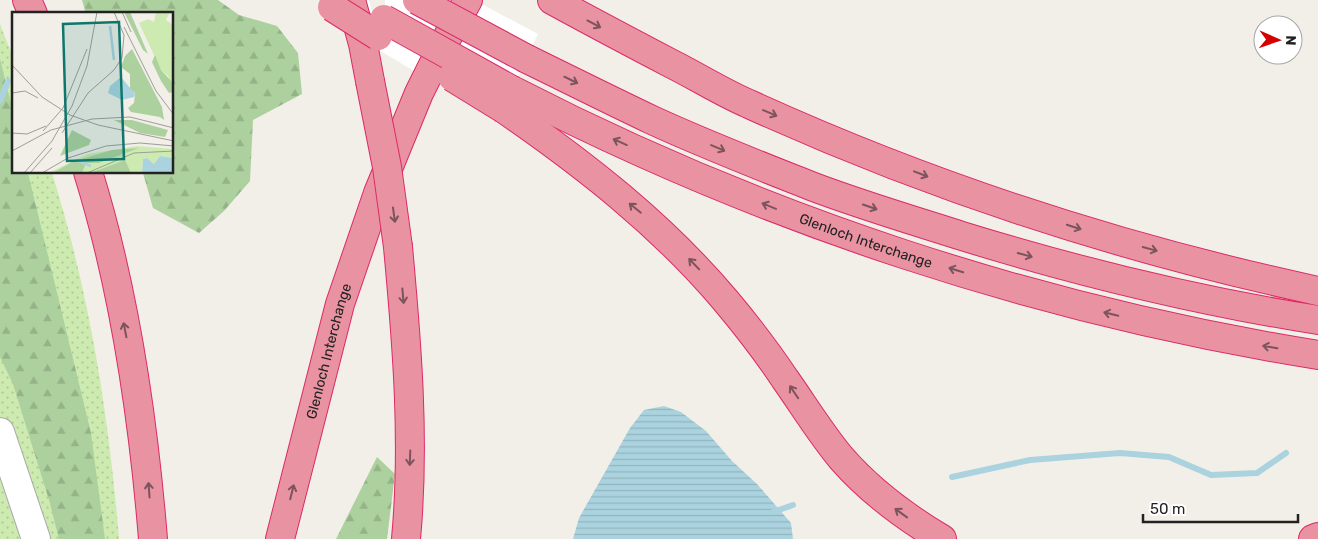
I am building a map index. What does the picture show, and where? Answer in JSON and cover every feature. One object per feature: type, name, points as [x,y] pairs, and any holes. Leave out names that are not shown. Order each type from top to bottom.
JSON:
[{"type":"highway","points":[[27,0],[32,12]]},
{"type":"highway","points":[[417,0],[527,59],[654,120],[811,186],[907,219],[1011,251],[1107,277],[1187,296],[1318,320]]},
{"type":"highway","points":[[340,304],[351,248],[368,186],[400,101],[451,0]]},
{"type":"highway","name":"Glenloch Interchange","points":[[280,539],[340,304],[378,194],[418,94],[442,45],[468,0]]},
{"type":"highway","points":[[552,0],[748,104],[908,170],[1012,208],[1103,236],[1199,263],[1318,291]]},
{"type":"highway","name":"Glenloch Interchange","points":[[360,14],[363,44],[387,167],[398,247],[406,334],[410,430],[406,539]]},
{"type":"highway","name":"Glenloch Interchange","points":[[360,14],[508,99],[563,116],[723,188],[830,230],[1002,285],[1113,314],[1214,337],[1318,355]]},
{"type":"highway","points":[[508,99],[569,155],[658,228],[701,272],[743,320],[842,459],[878,495],[913,521],[942,539]]},
{"type":"highway","points":[[89,174],[116,281],[134,374],[147,469],[153,539]]},
{"type":"highway","points":[[1313,539],[1318,537]]},
{"type":"street","points":[[0,432],[36,539]]},
{"type":"green space","points":[[82,0],[218,0],[239,15],[277,26],[298,53],[302,94],[253,120],[250,181],[224,211],[199,233],[153,208],[143,174],[174,174],[174,12],[85,12]]},
{"type":"green space","points":[[0,24],[12,55],[12,174],[52,174],[77,263],[96,354],[110,446],[119,539],[0,539]]},
{"type":"green space","points":[[0,59],[12,107],[12,174],[28,174],[91,433],[105,539],[59,539],[49,500],[13,384],[0,357]]},
{"type":"green space","points":[[377,457],[395,474],[387,539],[336,539]]},
{"type":"water","points":[[664,406],[681,412],[706,431],[791,523],[793,539],[573,539],[579,518],[630,428],[644,410]]},
{"type":"pier","points":[[330,0],[369,0],[382,50],[385,0],[474,0],[538,34],[498,121],[337,25]]},
{"type":"waterway","points":[[0,101],[8,81]]},
{"type":"waterway","points":[[952,477],[1030,460],[1120,453],[1169,457],[1211,475],[1257,473],[1286,453]]},
{"type":"waterway","points":[[773,512],[793,505]]}]
